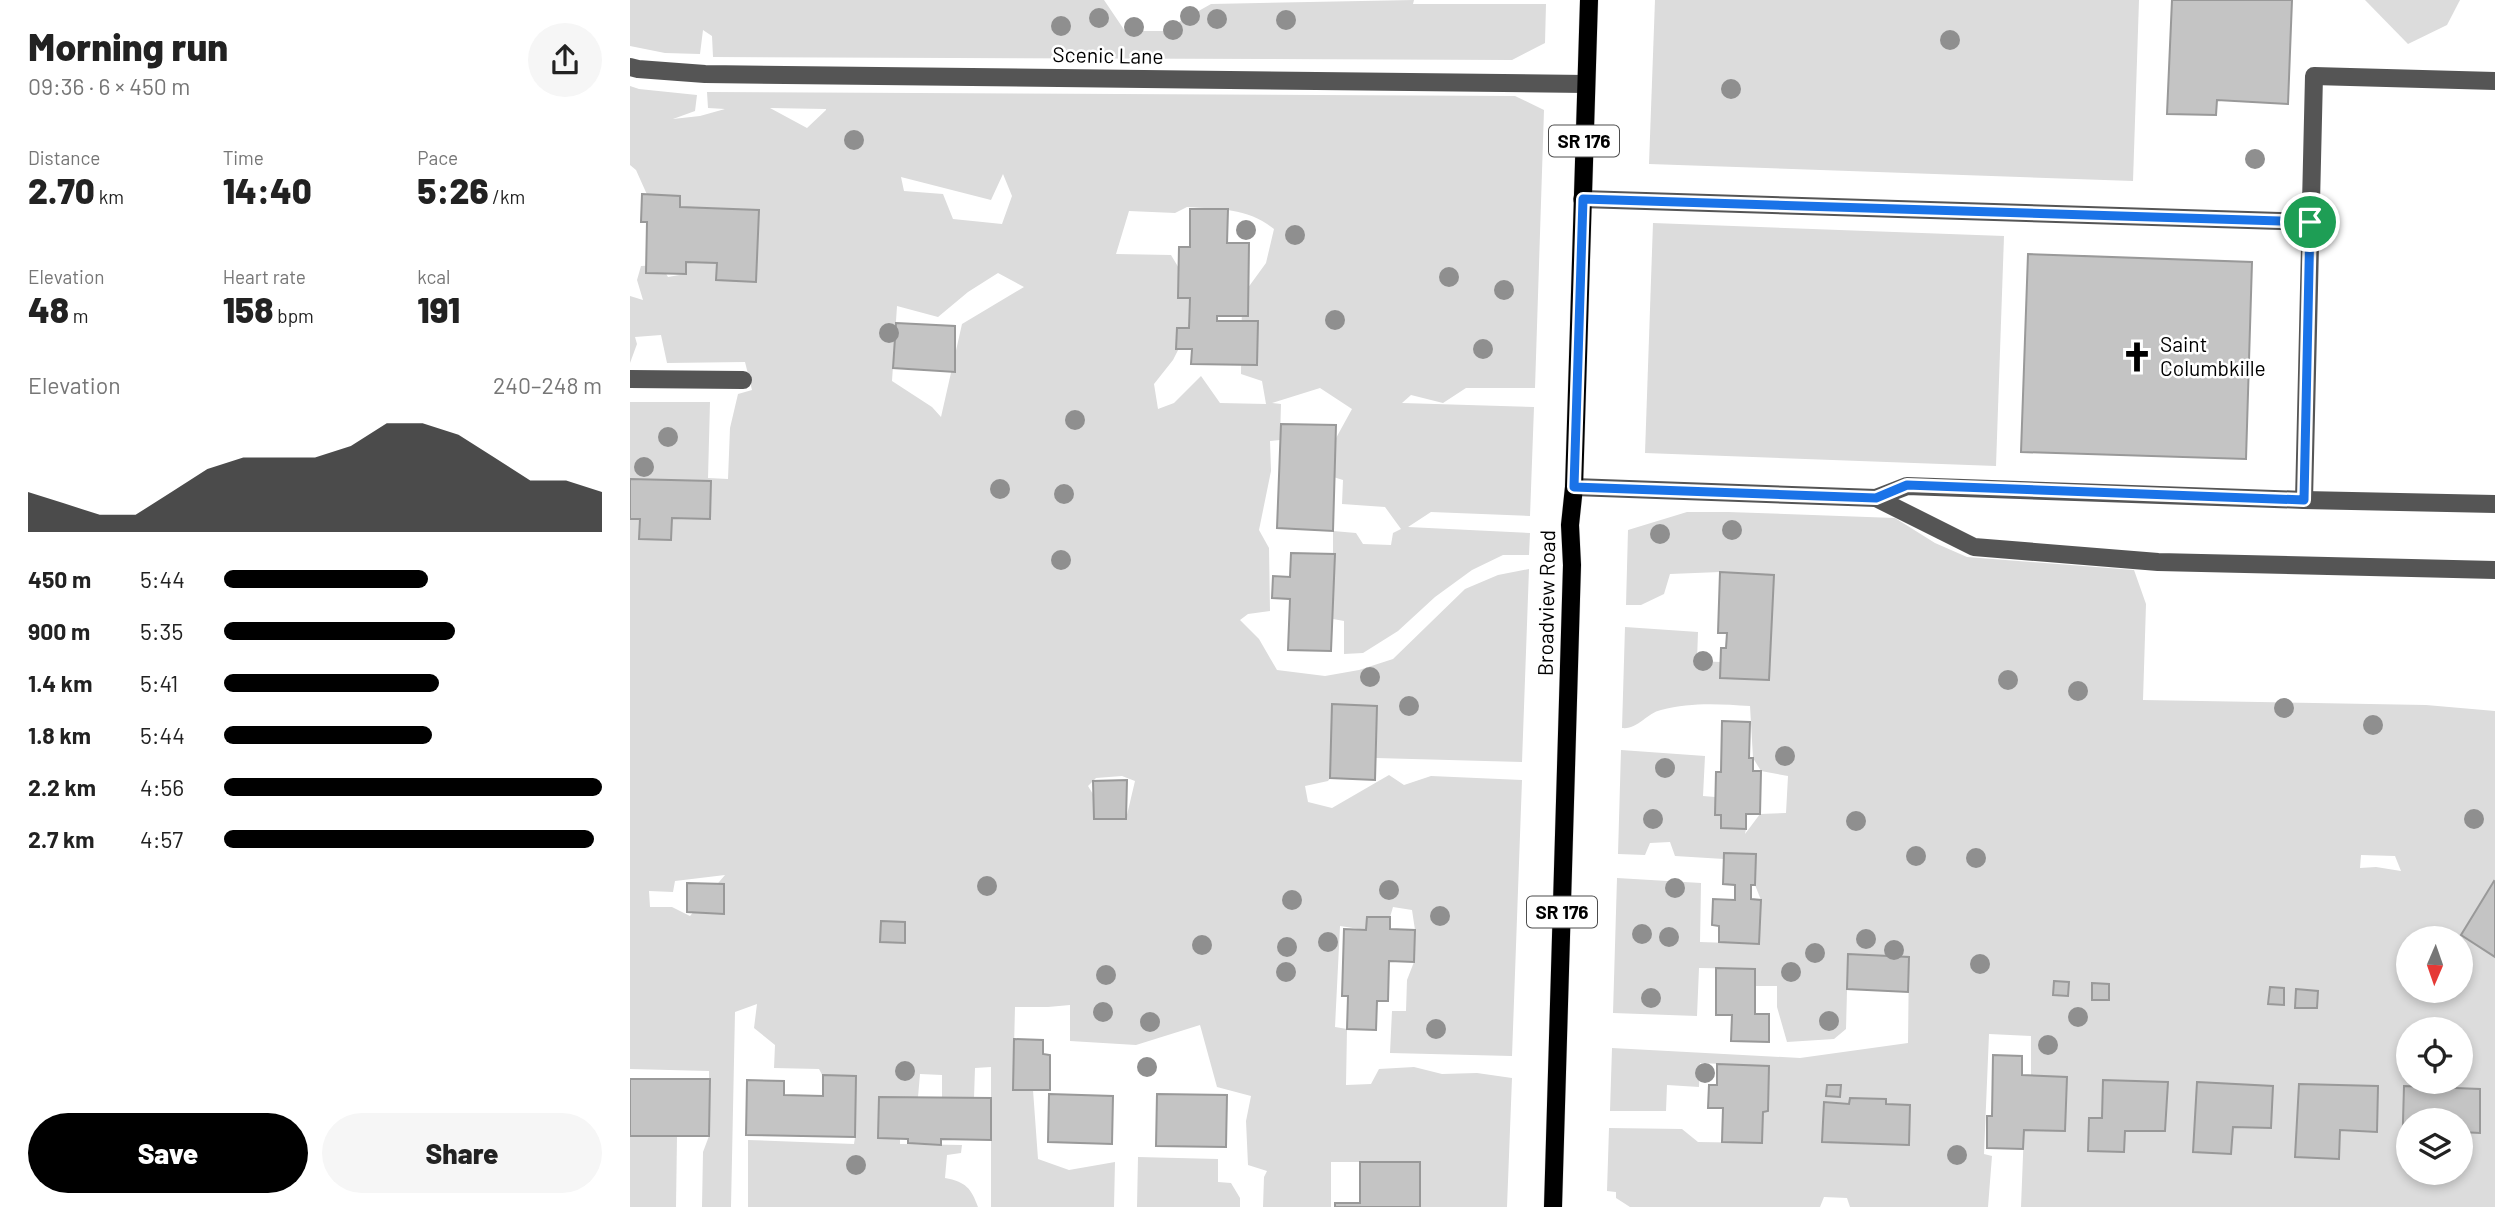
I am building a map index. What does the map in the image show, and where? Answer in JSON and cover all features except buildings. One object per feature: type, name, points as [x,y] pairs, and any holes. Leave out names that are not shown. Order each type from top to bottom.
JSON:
[{"type":"main road","name":"Broadview Road","points":[[1553,1207],[1572,565],[1570,525],[1574,487],[1589,0]]},
{"type":"street","name":"Scenic Lane","points":[[630,66],[638,69],[705,74],[1586,84]]},
{"type":"street","points":[[2304,500],[2314,75],[2495,81]]},
{"type":"street","points":[[1583,199],[2310,222]]},
{"type":"street","points":[[630,379],[743,380]]},
{"type":"street","points":[[1876,498],[1907,485],[2304,500],[2495,504]]},
{"type":"street","points":[[1574,487],[1876,498],[1974,547],[2158,562],[2495,570]]},
{"type":"shaded area","points":[[630,0],[1104,0],[1125,31],[1163,31],[1211,4],[1414,0],[1413,4],[1546,4],[1545,43],[1512,60],[713,57],[712,36],[703,30],[700,54],[665,53],[630,46]]},
{"type":"shaded area","points":[[1655,0],[2139,0],[2133,181],[1649,164]]},
{"type":"shaded area","points":[[2365,0],[2460,0],[2447,25],[2408,44]]},
{"type":"shaded area","points":[[630,86],[697,95],[695,111],[673,119],[700,116],[725,109],[708,108],[707,92],[1515,96],[1544,110],[1535,388],[1466,388],[1443,403],[1411,395],[1402,403],[1534,407],[1530,516],[1431,512],[1408,527],[1530,533],[1529,555],[1503,555],[1472,570],[1435,597],[1398,631],[1363,653],[1344,654],[1344,621],[1333,619],[1333,531],[1356,533],[1363,544],[1391,545],[1393,533],[1401,529],[1385,507],[1342,504],[1343,480],[1330,476],[1330,449],[1352,409],[1320,388],[1272,403],[1281,404],[1280,440],[1270,441],[1271,471],[1259,530],[1269,548],[1270,611],[1248,614],[1240,620],[1259,639],[1277,670],[1325,676],[1359,670],[1393,659],[1465,589],[1498,575],[1529,569],[1522,762],[1376,758],[1377,707],[1341,704],[1346,758],[1328,781],[1305,786],[1308,802],[1332,808],[1389,775],[1404,785],[1431,776],[1522,780],[1512,1056],[1390,1053],[1392,1011],[1406,1011],[1407,980],[1414,962],[1415,930],[1412,910],[1393,907],[1390,917],[1367,917],[1366,930],[1340,926],[1335,1027],[1347,1029],[1346,1085],[1371,1084],[1379,1069],[1414,1067],[1442,1074],[1477,1073],[1512,1078],[1507,1207],[1420,1207],[1420,1162],[1331,1162],[1331,1207],[1263,1207],[1264,1177],[1267,1171],[1248,1165],[1246,1121],[1251,1096],[1217,1087],[1200,1025],[1136,1045],[1070,1041],[1070,1005],[1015,1007],[1013,1089],[1033,1090],[1038,1159],[1069,1170],[1115,1162],[1114,1207],[991,1207],[991,1067],[975,1068],[974,1098],[942,1097],[942,1075],[920,1074],[918,1097],[879,1097],[879,1138],[900,1139],[900,1144],[962,1145],[961,1153],[947,1155],[945,1178],[967,1187],[978,1207],[748,1207],[748,1140],[854,1144],[855,1137],[819,1069],[774,1068],[775,1045],[754,1028],[757,1004],[735,1012],[731,1207],[702,1207],[703,1152],[709,1136],[709,1071],[630,1069],[630,402],[710,402],[708,478],[728,479],[730,428],[738,394],[752,390],[745,362],[667,363],[661,335],[635,337],[637,344],[630,363],[630,296],[643,300],[637,280],[641,266],[661,265],[668,277],[685,274],[686,262],[717,263],[716,280],[756,281],[692,214],[649,199],[636,170],[630,165]],"holes":[[[770,108],[826,109],[807,128]],[[1003,174],[1012,196],[1002,224],[953,219],[943,194],[904,191],[901,177],[991,200]],[[1187,207],[1222,209],[1244,213],[1274,229],[1266,263],[1242,296],[1241,374],[1262,381],[1266,404],[1220,403],[1201,376],[1174,403],[1158,409],[1154,384],[1173,360],[1201,305],[1171,255],[1116,254],[1129,211],[1175,213]],[[998,273],[1024,287],[962,324],[941,417],[932,407],[892,381],[897,306],[938,317],[968,292]],[[1122,776],[1135,781],[1126,819],[1109,820],[1088,786],[1096,778]],[[725,875],[690,916],[672,907],[650,907],[649,891],[673,892],[675,881]]]},
{"type":"shaded area","points":[[1653,223],[2004,236],[1996,466],[1645,453]]},
{"type":"shaded area","points":[[1687,512],[1895,518],[1935,543],[1967,557],[2134,570],[2146,604],[2143,700],[2426,705],[2495,711],[2495,1207],[2021,1207],[2024,1130],[2065,1131],[2067,1077],[2031,1075],[2031,1036],[1989,1034],[1984,1154],[1992,1156],[1988,1207],[1850,1207],[1847,1198],[1824,1197],[1820,1207],[1630,1207],[1616,1198],[1616,1192],[1607,1191],[1609,1128],[1682,1129],[1698,1142],[1762,1143],[1763,1112],[1768,1111],[1769,1066],[1700,1063],[1699,1087],[1667,1085],[1666,1111],[1610,1111],[1612,1048],[1800,1058],[1908,1043],[1909,957],[1848,954],[1846,1029],[1834,1039],[1787,1042],[1777,1007],[1777,986],[1755,986],[1755,969],[1699,968],[1697,1016],[1613,1013],[1617,878],[1701,883],[1700,942],[1759,944],[1761,900],[1755,885],[1756,855],[1724,859],[1675,856],[1670,842],[1650,843],[1645,855],[1618,854],[1621,750],[1705,756],[1703,796],[1715,797],[1715,814],[1746,829],[1745,834],[1760,814],[1786,813],[1788,776],[1761,771],[1753,758],[1750,706],[1706,704],[1672,707],[1622,728],[1625,627],[1698,632],[1697,661],[1721,662],[1720,678],[1760,679],[1758,647],[1771,635],[1773,575],[1720,572],[1670,574],[1664,594],[1641,605],[1626,605],[1628,530]],"holes":[[[2361,855],[2395,856],[2401,871],[2376,867],[2360,868]]]},
{"type":"shaded area","points":[[630,1136],[677,1136],[676,1207],[630,1207]]},
{"type":"shaded area","points":[[1138,1157],[1218,1159],[1218,1182],[1231,1183],[1240,1198],[1240,1207],[1137,1207]]},
{"type":"place","name":"Saint Columbkille","points":[[2137,357]]},
{"type":"route","points":[[1583,199],[2310,222],[2304,500],[1907,485],[1876,498],[1574,487],[1583,199]]}]
